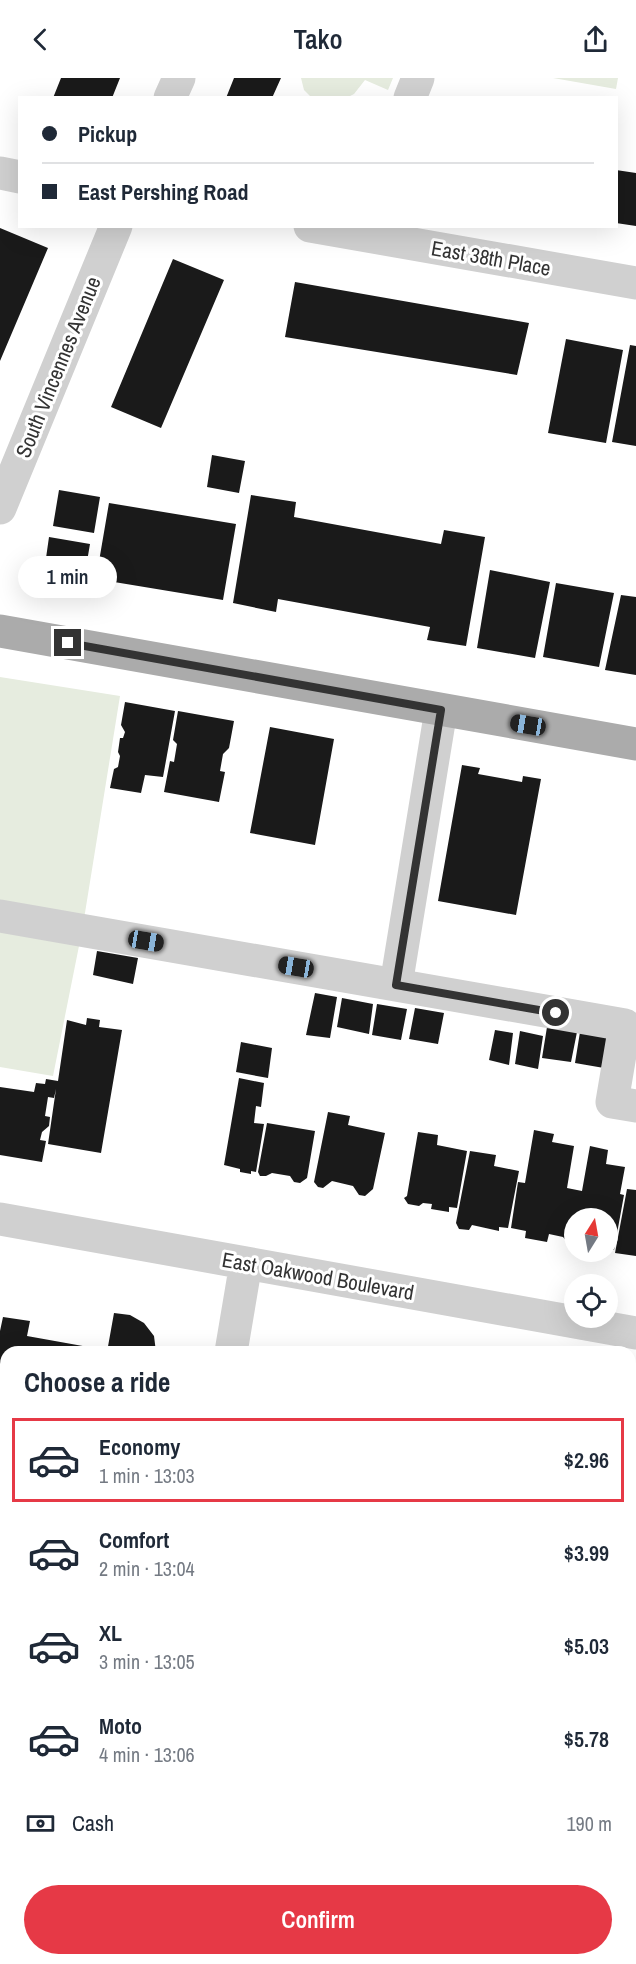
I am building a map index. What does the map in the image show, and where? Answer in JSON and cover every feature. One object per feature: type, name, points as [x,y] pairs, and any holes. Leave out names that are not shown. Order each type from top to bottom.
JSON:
[{"type":"main road","points":[[0,631],[636,744]]},
{"type":"street","points":[[172,96],[179,78]]},
{"type":"street","points":[[411,96],[418,78]]},
{"type":"street","points":[[0,173],[18,177]]},
{"type":"street","name":"South Vincennes Avenue","points":[[0,508],[115,228]]},
{"type":"street","name":"East 38th Place","points":[[332,228],[353,230],[636,283]]},
{"type":"street","points":[[396,985],[441,710]]},
{"type":"street","points":[[0,916],[625,1025],[612,1102],[636,1106]]},
{"type":"street","name":"East Oakwood Boulevard","points":[[0,1219],[636,1333]]},
{"type":"street","points":[[232,1346],[246,1263]]},
{"type":"shaded area","points":[[301,78],[393,78],[388,90],[365,80],[350,96],[310,96],[304,90]]},
{"type":"shaded area","points":[[553,78],[618,78],[616,89]]},
{"type":"shaded area","points":[[0,677],[120,696],[84,919],[0,905]]},
{"type":"shaded area","points":[[0,927],[80,941],[53,1076],[0,1067]]},
{"type":"building","points":[[61,78],[120,78],[113,96],[54,96]]},
{"type":"building","points":[[234,78],[281,78],[273,96],[227,96]]},
{"type":"building","points":[[618,170],[636,173],[636,226],[618,223]]},
{"type":"building","points":[[0,228],[48,248],[0,361]]},
{"type":"building","points":[[173,259],[224,280],[161,428],[111,407]]},
{"type":"building","points":[[295,282],[529,323],[517,375],[285,337]]},
{"type":"building","points":[[566,339],[623,350],[606,443],[548,433]]},
{"type":"building","points":[[630,345],[636,346],[636,446],[612,442]]},
{"type":"building","points":[[212,455],[245,461],[239,493],[207,487]]},
{"type":"building","points":[[59,490],[100,497],[94,533],[53,526]]},
{"type":"building","points":[[251,495],[296,502],[294,517],[441,544],[444,530],[485,537],[466,646],[427,640],[430,627],[278,599],[276,612],[233,603]]},
{"type":"building","points":[[109,503],[236,524],[223,600],[96,579]]},
{"type":"building","points":[[49,537],[90,544],[84,579],[44,572]]},
{"type":"building","points":[[490,570],[550,582],[535,658],[477,648]]},
{"type":"building","points":[[556,583],[614,593],[599,667],[543,657]]},
{"type":"building","points":[[621,595],[636,597],[636,675],[605,670]]},
{"type":"building","points":[[125,702],[175,711],[163,777],[145,775],[141,793],[110,788],[114,769],[118,767],[120,738],[123,738],[125,732],[121,725]]},
{"type":"building","points":[[178,711],[234,721],[229,748],[223,754],[220,771],[225,772],[219,802],[164,792],[170,761],[174,762],[177,744],[173,740]]},
{"type":"building","points":[[270,727],[334,739],[315,845],[250,833]]},
{"type":"building","points":[[462,765],[480,768],[478,774],[522,782],[523,776],[541,779],[516,915],[438,901]]},
{"type":"building","points":[[97,951],[138,958],[133,984],[93,975]]},
{"type":"building","points":[[315,993],[337,997],[330,1038],[306,1035]]},
{"type":"building","points":[[342,998],[373,1004],[369,1034],[337,1027]]},
{"type":"building","points":[[377,1004],[407,1009],[401,1040],[372,1035]]},
{"type":"building","points":[[415,1008],[444,1013],[438,1044],[409,1039]]},
{"type":"building","points":[[87,1018],[100,1020],[99,1027],[122,1030],[101,1153],[48,1144],[56,1089],[54,1098],[48,1097],[45,1116],[50,1117],[49,1126],[42,1132],[40,1140],[46,1141],[42,1162],[0,1155],[0,1087],[34,1092],[36,1083],[45,1084],[46,1079],[58,1081],[67,1020],[86,1025]]},
{"type":"building","points":[[547,1027],[577,1032],[571,1062],[542,1058]]},
{"type":"building","points":[[495,1030],[513,1033],[509,1065],[489,1060]]},
{"type":"building","points":[[520,1031],[543,1036],[538,1069],[515,1064]]},
{"type":"building","points":[[580,1032],[610,1037],[604,1068],[575,1063]]},
{"type":"building","points":[[241,1042],[272,1048],[268,1078],[236,1072]]},
{"type":"building","points":[[239,1078],[264,1083],[261,1107],[256,1106],[254,1123],[264,1124],[256,1172],[251,1171],[251,1174],[224,1165]]},
{"type":"building","points":[[328,1112],[350,1116],[348,1125],[385,1133],[373,1189],[365,1196],[359,1195],[353,1186],[332,1181],[323,1188],[318,1187],[314,1182]]},
{"type":"building","points":[[267,1123],[315,1131],[307,1178],[300,1183],[294,1182],[290,1176],[272,1173],[260,1176],[258,1172]]},
{"type":"building","points":[[534,1130],[554,1134],[552,1142],[574,1146],[567,1188],[582,1191],[590,1146],[608,1150],[606,1164],[625,1167],[620,1194],[624,1195],[618,1228],[618,1208],[564,1208],[564,1238],[549,1234],[547,1242],[525,1238],[526,1231],[511,1228],[518,1182],[525,1183]]},
{"type":"building","points":[[418,1132],[438,1135],[437,1145],[467,1151],[457,1208],[449,1207],[449,1212],[431,1209],[432,1204],[423,1203],[419,1206],[408,1204],[404,1198],[407,1196]]},
{"type":"building","points":[[470,1151],[496,1155],[494,1166],[519,1171],[508,1228],[499,1227],[499,1231],[472,1225],[469,1230],[459,1229],[456,1223]]},
{"type":"building","points":[[627,1189],[636,1190],[636,1256],[618,1253],[618,1237]]},
{"type":"building","points":[[114,1313],[130,1315],[144,1323],[154,1336],[155,1346],[108,1346]]},
{"type":"building","points":[[3,1317],[30,1321],[27,1336],[83,1346],[0,1346]]},
{"type":"route","points":[[68,643],[441,710],[396,985],[556,1013]]}]
